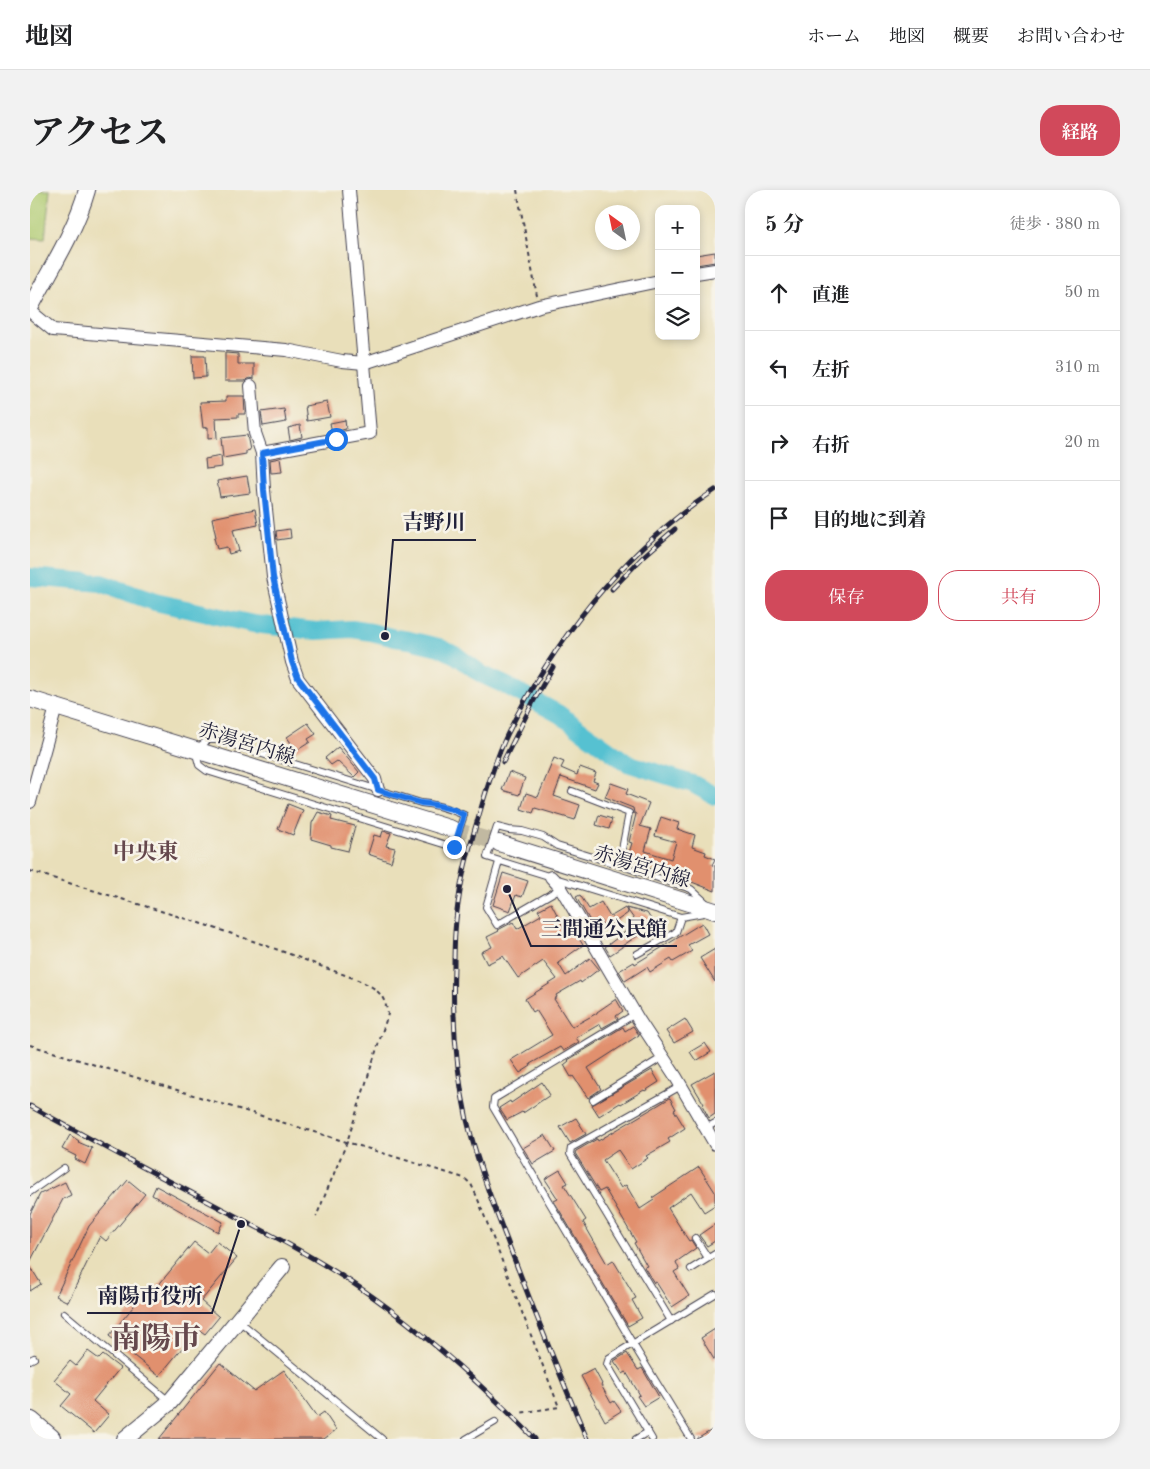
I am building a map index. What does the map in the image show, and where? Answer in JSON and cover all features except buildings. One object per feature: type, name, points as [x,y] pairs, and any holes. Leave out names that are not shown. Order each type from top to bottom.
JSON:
[{"type":"highway","points":[[30,1422],[50,1439]]},
{"type":"main road","points":[[30,310],[66,243],[87,190]]},
{"type":"main road","name":"赤湯宮内線","points":[[30,699],[452,829]]},
{"type":"main road","name":"赤湯宮内線","points":[[499,843],[715,911]]},
{"type":"main road","points":[[125,1439],[170,1402],[282,1267]]},
{"type":"street","points":[[262,453],[370,432],[349,190]]},
{"type":"street","points":[[700,272],[715,270]]},
{"type":"street","points":[[30,310],[53,330],[286,350],[342,361],[364,363],[539,306],[655,282]]},
{"type":"street","points":[[251,386],[254,433],[262,453],[273,577],[292,662],[298,678],[375,779],[378,790]]},
{"type":"street","points":[[30,802],[56,707]]},
{"type":"street","points":[[551,877],[561,888],[663,1058],[711,1126],[715,1144]]},
{"type":"lane","points":[[208,740],[217,740],[421,803],[452,809],[464,815],[454,847],[207,770],[200,766],[195,750],[208,740]]},
{"type":"lane","points":[[572,791],[629,813],[619,865]]},
{"type":"lane","points":[[497,827],[522,831],[543,837],[556,846],[691,889],[715,911],[681,917],[487,857],[497,827]]},
{"type":"lane","points":[[499,862],[486,907],[497,925],[561,888]]},
{"type":"lane","points":[[636,954],[676,932],[681,917]]},
{"type":"lane","points":[[635,1014],[494,1098],[493,1107],[691,1439]]},
{"type":"lane","points":[[593,1100],[663,1058]]},
{"type":"lane","points":[[671,1321],[570,1154],[571,1148],[681,1086]]},
{"type":"lane","points":[[30,1192],[64,1168]]},
{"type":"lane","points":[[695,1238],[708,1258]]},
{"type":"lane","points":[[692,1269],[715,1254]]},
{"type":"lane","points":[[652,1439],[607,1364],[610,1358],[715,1294]]},
{"type":"lane","points":[[64,1313],[170,1402]]},
{"type":"lane","points":[[238,1320],[382,1439]]},
{"type":"lane","points":[[466,1439],[494,1422]]},
{"type":"lane","points":[[636,1439],[648,1432]]},
{"type":"path","points":[[518,190],[539,306]]},
{"type":"path","points":[[30,871],[284,951],[360,981],[377,990],[386,1002],[388,1014],[347,1142],[316,1217]]},
{"type":"path","points":[[30,1045],[464,1178],[471,1184],[559,1407],[519,1413]]},
{"type":"green space","points":[[30,190],[50,190],[45,239],[30,238]]},
{"type":"waterway","points":[[30,577],[101,583],[155,602],[253,624],[316,631],[352,629],[439,647],[457,656],[483,675],[559,714],[627,763],[693,784],[715,796]]},
{"type":"tunnel","points":[[452,829],[499,843]]},
{"type":"railway","points":[[587,1439],[541,1328],[502,1226],[483,1174],[467,1120],[460,1082],[454,1025],[454,950],[458,906],[468,856],[495,764],[507,735],[536,682],[557,649],[593,601],[620,570],[665,527],[715,490]]},
{"type":"railway","points":[[612,589],[645,555],[675,529]]},
{"type":"railway","points":[[503,762],[553,667]]},
{"type":"railway","points":[[30,1106],[283,1242],[351,1282],[395,1313],[437,1347],[497,1401],[535,1439]]},
{"type":"place","name":"吉野川","points":[[385,636]]},
{"type":"place","name":"三間通公民館","points":[[507,889]]},
{"type":"place","name":"南陽市役所","points":[[241,1224]]},
{"type":"district","name":"中央東","points":[[146,851]]},
{"type":"district","name":"南陽市","points":[[156,1338]]},
{"type":"route","points":[[336,439],[262,453],[273,577],[292,662],[298,678],[375,779],[378,790],[421,803],[452,809],[464,815],[454,847]]}]
